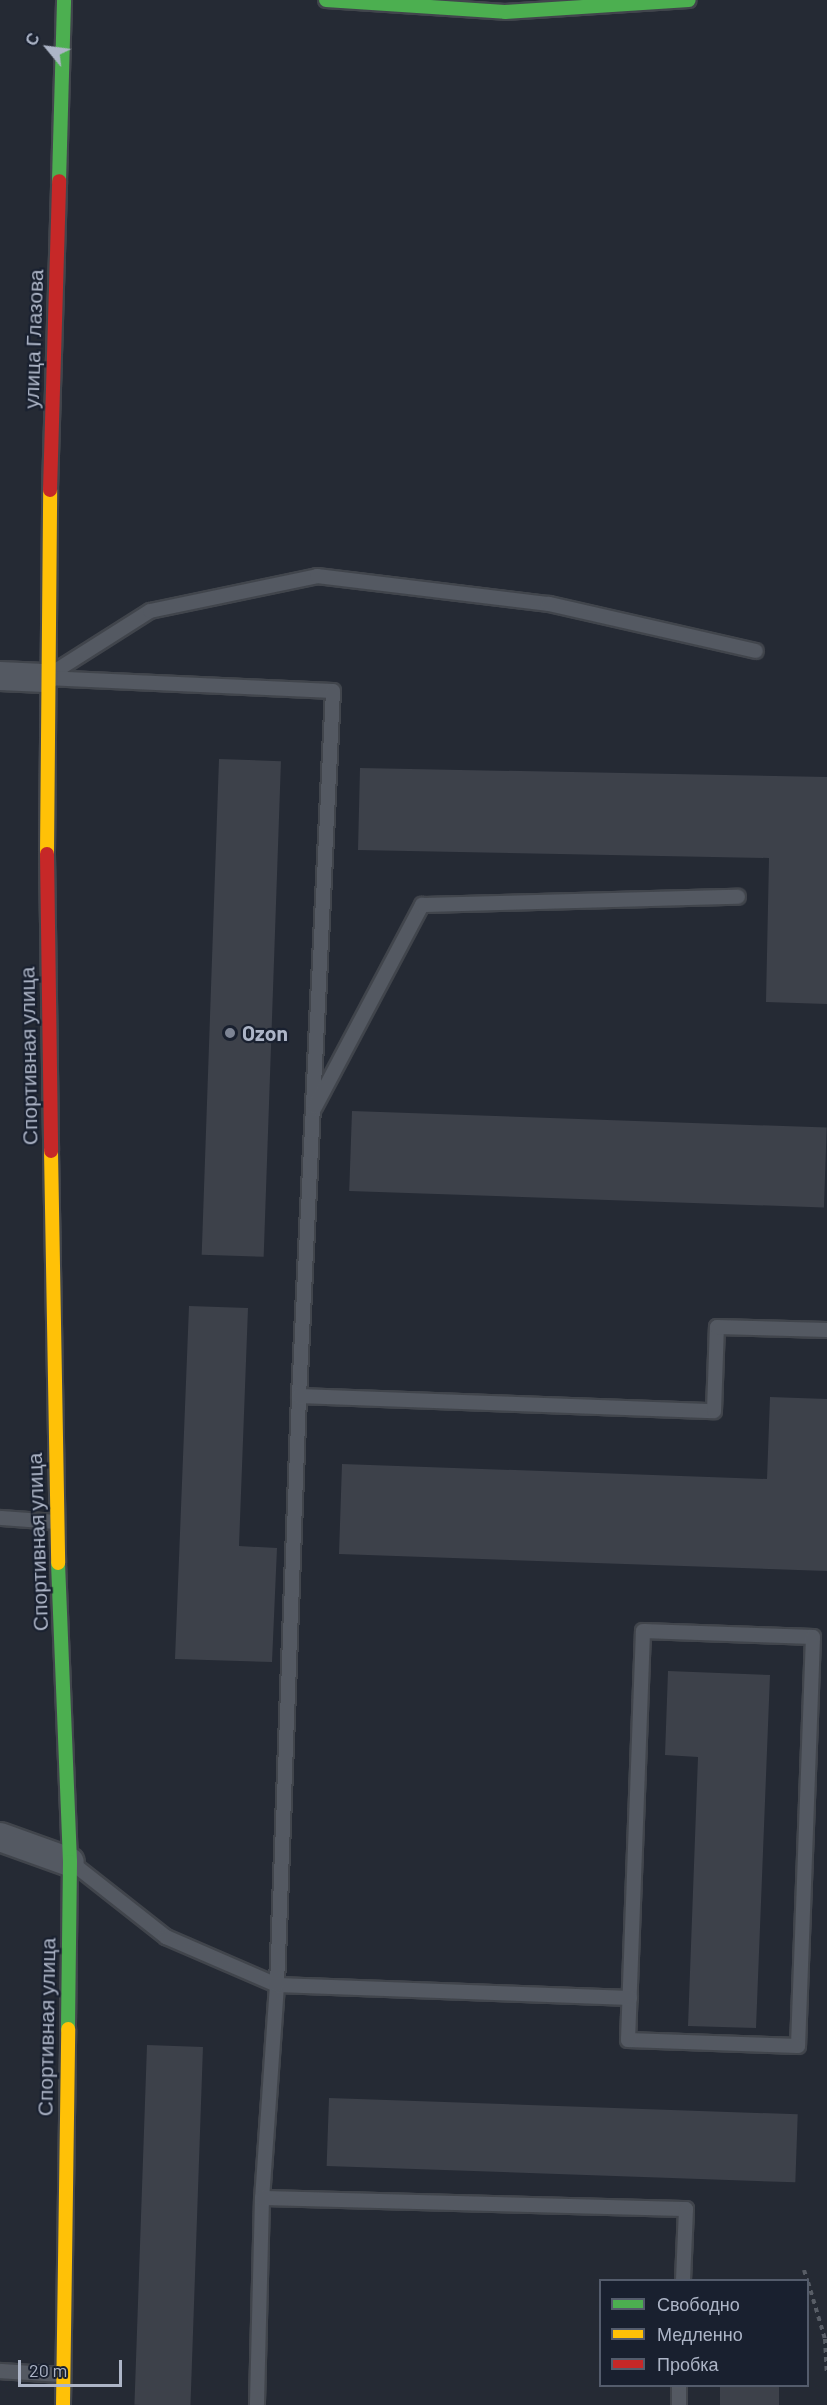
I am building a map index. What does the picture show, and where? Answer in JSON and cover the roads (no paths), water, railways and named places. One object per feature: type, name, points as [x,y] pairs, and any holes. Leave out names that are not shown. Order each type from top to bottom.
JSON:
[{"type":"street","name":"улица Глазова","points":[[44,678],[64,0]]},
{"type":"street","points":[[326,0],[505,12],[689,0]]},
{"type":"street","points":[[0,676],[44,678]]},
{"type":"street","name":"Спортивная улица","points":[[44,678],[56,1522],[70,1862],[63,2405]]},
{"type":"street","points":[[0,1837],[70,1862]]},
{"type":"lane","points":[[44,678],[150,611],[317,576],[549,604],[756,651]]},
{"type":"lane","points":[[44,678],[333,691],[299,1396],[277,1985],[262,2198],[257,2405]]},
{"type":"lane","points":[[313,1112],[422,905],[738,897]]},
{"type":"lane","points":[[299,1396],[714,1411],[717,1327],[827,1330]]},
{"type":"lane","points":[[0,1518],[56,1522]]},
{"type":"lane","points":[[644,1631],[813,1637],[798,2046],[628,2040],[630,1998],[644,1631]]},
{"type":"lane","points":[[70,1862],[166,1937],[277,1985],[630,1998]]},
{"type":"lane","points":[[262,2198],[686,2209],[683,2279]]},
{"type":"lane","points":[[0,2371],[62,2375]]},
{"type":"lane","points":[[679,2387],[679,2405]]},
{"type":"place","name":"Ozon","points":[[230,1033]]}]
